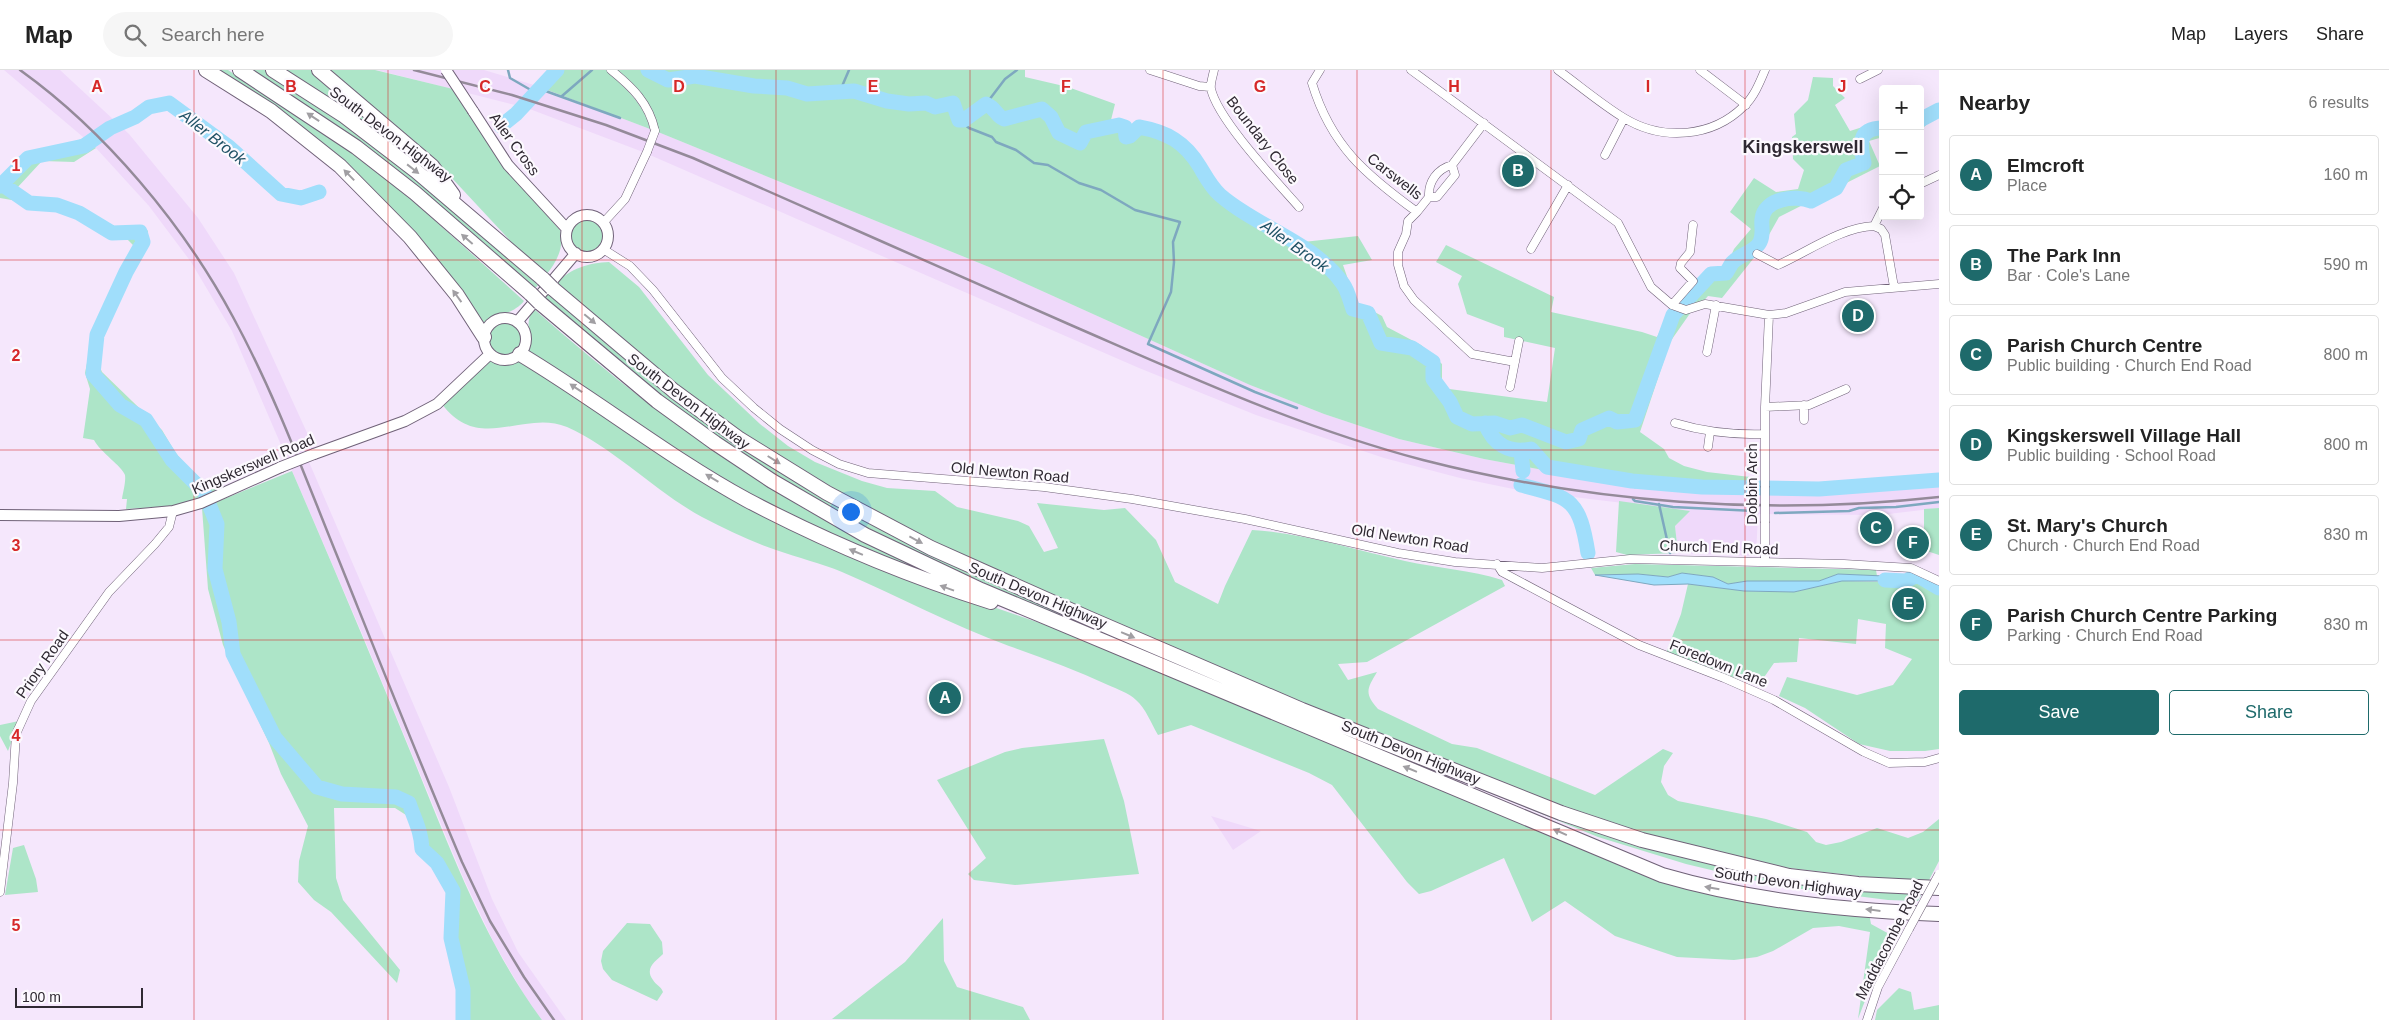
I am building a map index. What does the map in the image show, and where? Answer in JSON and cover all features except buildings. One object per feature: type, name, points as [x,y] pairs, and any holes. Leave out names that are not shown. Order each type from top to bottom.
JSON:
[{"type":"highway","points":[[206,70],[271,111],[340,166],[410,237],[457,295],[484,336]]},
{"type":"highway","name":"South Devon Highway","points":[[240,70],[356,147],[415,193],[657,401],[772,482],[865,535],[980,590],[1662,875],[1706,888],[1774,898],[1890,912],[1939,914]]},
{"type":"highway","name":"South Devon Highway","points":[[273,70],[343,115],[467,213],[674,392],[738,438],[827,493],[931,548],[1302,710],[1543,806],[1642,840],[1789,876],[1858,884],[1939,888]]},
{"type":"highway","points":[[319,70],[432,166],[467,213]]},
{"type":"highway","points":[[520,354],[569,383],[684,461],[746,499],[843,547],[901,571],[1077,630]]},
{"type":"street","name":"Aller Cross","points":[[446,70],[508,165],[567,229],[567,241],[576,254]]},
{"type":"street","points":[[604,222],[625,199],[655,131],[652,118],[645,104],[631,87],[611,70]]},
{"type":"street","name":"Boundary Close","points":[[1150,70],[1199,86],[1210,87]]},
{"type":"street","name":"Boundary Close","points":[[1214,70],[1210,87],[1216,103],[1248,148],[1299,207]]},
{"type":"street","name":"Carswells","points":[[1320,70],[1312,83],[1327,123],[1356,163],[1374,181],[1417,212],[1429,197],[1428,186],[1442,168],[1452,165],[1484,123]]},
{"type":"street","points":[[1411,70],[1618,223],[1651,287],[1674,305],[1686,310],[1705,304],[1769,315],[1786,313],[1844,292],[1939,284]]},
{"type":"street","points":[[1558,70],[1624,118],[1654,131],[1682,134],[1704,130],[1727,120],[1746,105],[1765,70]]},
{"type":"street","points":[[1700,70],[1746,105]]},
{"type":"street","points":[[1860,79],[1878,70]]},
{"type":"street","points":[[1605,155],[1624,118]]},
{"type":"street","name":"Carswells","points":[[1429,197],[1437,197],[1455,175],[1452,165]]},
{"type":"street","points":[[1924,182],[1939,175]]},
{"type":"street","points":[[1531,249],[1568,185]]},
{"type":"street","points":[[1417,212],[1408,221],[1406,234],[1398,252],[1398,265],[1404,286],[1414,300],[1472,354],[1515,362]]},
{"type":"street","points":[[518,321],[576,254],[592,256],[603,249],[608,238],[604,222],[592,215],[576,218],[567,229]]},
{"type":"street","points":[[1874,226],[1879,216]]},
{"type":"street","points":[[1674,305],[1693,280],[1680,268],[1681,263],[1690,252],[1693,224]]},
{"type":"street","points":[[1757,254],[1778,265],[1826,241],[1864,226],[1874,226],[1881,230],[1885,236],[1894,287]]},
{"type":"street","name":"Old Newton Road","points":[[603,249],[630,266],[653,290],[722,378],[754,408],[788,435],[839,464],[868,473],[904,478],[1035,487],[1132,499],[1245,519],[1398,553],[1455,562],[1497,564]]},
{"type":"street","points":[[1707,352],[1716,305]]},
{"type":"street","name":"Dobbin Arch","points":[[1765,562],[1765,407],[1769,315]]},
{"type":"street","points":[[510,318],[518,321],[527,337],[524,349],[520,354],[504,360],[490,354],[484,344],[484,336],[490,324],[496,320],[510,318]]},
{"type":"street","points":[[1510,387],[1519,341]]},
{"type":"street","name":"Kingskerswell Road","points":[[0,515],[119,516],[174,511],[201,503],[314,454],[405,422],[437,404],[490,354]]},
{"type":"street","points":[[1765,407],[1804,405],[1846,389]]},
{"type":"street","points":[[1804,405],[1804,420]]},
{"type":"street","points":[[1675,423],[1710,432],[1737,435],[1765,434]]},
{"type":"street","points":[[1708,447],[1710,432]]},
{"type":"street","name":"Priory Road","points":[[0,892],[13,783],[16,734],[31,701],[109,592],[156,544],[169,527],[174,511]]},
{"type":"street","name":"Church End Road","points":[[1497,564],[1542,568],[1630,559],[1765,562],[1911,568],[1939,581]]},
{"type":"street","name":"Foredown Lane","points":[[1497,564],[1502,572],[1639,645],[1724,678],[1774,700],[1864,752],[1889,763],[1925,762],[1939,758]]},
{"type":"street","name":"Maddacombe Road","points":[[1867,1020],[1878,987],[1939,874]]},
{"type":"shaded area","points":[[4,70],[60,70],[129,134],[198,218],[234,273],[314,448],[306,452],[309,462],[449,787],[492,899],[518,952],[566,1020],[542,1020],[529,1003],[494,943],[463,877],[361,631],[232,331],[191,262],[149,206],[96,148]]},
{"type":"shaded area","points":[[377,70],[484,70],[534,85],[658,132],[989,267],[1250,385],[1324,414],[1399,439],[1484,459],[1576,476],[1643,484],[1758,492],[1845,490],[1939,481],[1939,508],[1880,515],[1758,514],[1756,556],[1678,553],[1675,526],[1689,511],[1523,491],[1460,478],[1384,458],[1256,415],[1139,368],[643,152],[527,108]]},
{"type":"shaded area","points":[[1211,816],[1261,831],[1233,850]]},
{"type":"green space","points":[[214,70],[228,70],[353,151],[410,198],[524,301],[513,310],[491,320],[483,331],[344,163]]},
{"type":"green space","points":[[247,70],[265,70],[340,117],[432,191],[538,285],[533,291]]},
{"type":"green space","points":[[280,70],[312,70],[428,167],[420,169]]},
{"type":"green space","points":[[326,70],[375,70],[453,89],[504,167],[560,230],[561,243],[559,254],[546,275],[529,261],[436,161]]},
{"type":"green space","points":[[557,70],[606,70],[639,104],[650,129],[542,88]]},
{"type":"green space","points":[[614,70],[1025,70],[1025,77],[1068,87],[1115,104],[1111,120],[1135,130],[1168,132],[1189,155],[1210,187],[1234,209],[1294,243],[1358,236],[1372,260],[1343,265],[1356,302],[1382,316],[1387,327],[1421,345],[1442,364],[1442,388],[1547,402],[1555,348],[1504,337],[1504,328],[1467,314],[1458,284],[1462,276],[1436,262],[1446,245],[1554,297],[1551,312],[1657,337],[1671,309],[1683,313],[1691,312],[1670,342],[1640,432],[1664,449],[1669,458],[1684,466],[1707,472],[1759,478],[1758,492],[1576,476],[1484,459],[1399,439],[1324,414],[1250,385],[989,267],[658,132],[656,122],[647,105]]},
{"type":"green space","points":[[1813,77],[1833,78],[1833,86],[1845,98],[1835,105],[1850,131],[1872,124],[1879,124],[1879,138],[1869,141],[1879,167],[1779,217],[1761,249],[1722,298],[1708,296],[1702,302],[1695,304],[1680,301],[1710,267],[1725,270],[1734,249],[1751,229],[1730,212],[1754,178],[1776,192],[1798,189],[1804,170],[1793,159],[1792,137],[1796,134],[1794,114],[1808,100]]},
{"type":"green space","points":[[1939,107],[1939,112],[1924,127],[1924,113]]},
{"type":"green space","points":[[85,138],[96,148],[74,162],[42,161],[17,188],[29,203],[0,198],[0,180],[22,158]]},
{"type":"green space","points":[[587,217],[594,218],[600,222],[604,228],[604,242],[600,248],[594,252],[587,253],[580,252],[574,248],[570,242],[569,235],[570,228],[574,222],[580,218]]},
{"type":"green space","points":[[144,227],[148,231],[147,241],[130,273],[106,329],[97,360],[102,372],[162,430],[175,452],[189,469],[217,491],[206,497],[196,498],[178,506],[126,509],[127,499],[122,499],[125,481],[123,471],[94,440],[83,438],[90,389],[85,373],[94,328],[134,246],[127,239],[112,233]]},
{"type":"green space","points":[[609,262],[639,287],[708,375],[760,424],[788,446],[815,462],[862,481],[887,488],[935,491],[957,507],[1018,521],[1029,526],[1044,552],[1058,548],[1037,503],[1104,510],[1125,508],[1156,540],[1175,582],[1218,604],[1252,530],[1310,538],[1405,561],[1502,580],[1505,586],[1367,662],[1338,664],[1348,680],[1377,672],[1368,691],[1378,709],[1452,744],[1477,748],[1595,795],[1663,749],[1673,753],[1664,766],[1661,782],[1668,795],[1678,801],[1766,819],[1807,832],[1816,842],[1826,845],[1841,842],[1877,828],[1908,838],[1923,832],[1939,819],[1939,861],[1927,884],[1789,868],[1646,835],[1531,796],[1271,690],[957,554],[853,501],[740,434],[678,386],[556,284],[567,274],[580,267]]},
{"type":"green space","points":[[548,292],[659,388],[732,439],[921,549],[1676,855],[1922,893],[1918,901],[1888,900],[1778,886],[1686,864],[1598,837],[1035,606],[857,525],[715,443],[542,300]]},
{"type":"green space","points":[[534,309],[631,390],[731,463],[837,527],[892,556],[950,582],[845,544],[735,487],[528,353],[530,342],[529,319]]},
{"type":"green space","points":[[506,322],[518,327],[523,339],[518,351],[506,356],[494,351],[489,339],[494,327]]},
{"type":"green space","points":[[521,359],[676,462],[921,582],[1060,630],[1659,867],[1719,883],[1869,913],[1871,924],[1891,935],[1903,929],[1878,973],[1858,1019],[1870,932],[1839,926],[1813,928],[1773,951],[1757,957],[1734,960],[1677,957],[1615,936],[1565,901],[1532,922],[1504,858],[1431,891],[1419,894],[1407,882],[1332,785],[1309,773],[1191,725],[1158,735],[1143,708],[1126,693],[1072,669],[967,629],[842,572],[767,547],[729,531],[685,507],[601,446],[567,427],[551,423],[535,423],[486,429],[471,426],[456,419],[442,404],[487,361],[508,364]]},
{"type":"green space","points":[[292,471],[471,896],[503,960],[542,1020],[463,1020],[463,989],[451,938],[453,891],[437,863],[422,849],[406,815],[395,808],[334,808],[336,878],[343,900],[400,970],[397,983],[331,912],[314,900],[298,882],[299,861],[308,826],[281,774],[269,743],[223,645],[208,589],[202,508]]},
{"type":"green space","points":[[1619,501],[1690,511],[1675,526],[1678,553],[1627,555],[1616,552]]},
{"type":"green space","points":[[1939,508],[1939,555],[1924,550],[1924,509]]},
{"type":"green space","points":[[1635,564],[1876,570],[1877,576],[1838,574],[1819,581],[1747,581],[1728,584],[1713,577],[1682,573],[1668,577],[1638,574],[1595,575],[1591,568]]},
{"type":"green space","points":[[1917,575],[1939,588],[1939,749],[1890,751],[1859,744],[1805,708],[1779,696],[1787,677],[1857,695],[1893,685],[1912,659],[1885,648],[1886,624],[1858,619],[1856,644],[1799,638],[1797,662],[1774,663],[1758,686],[1666,653],[1681,614],[1688,584],[1744,591],[1794,592],[1842,581],[1899,582]]},
{"type":"green space","points":[[19,721],[8,751],[0,736],[0,725]]},
{"type":"green space","points":[[1104,739],[1124,801],[1139,874],[1015,885],[974,880],[968,874],[986,858],[937,780],[1005,752],[1022,748]]},
{"type":"green space","points":[[24,845],[36,879],[38,892],[5,895],[13,848]]},
{"type":"green space","points":[[943,918],[944,961],[957,987],[1023,1007],[1030,1020],[832,1019],[905,962]]},
{"type":"green space","points":[[627,923],[650,924],[662,942],[663,954],[650,968],[653,980],[663,992],[657,1001],[612,980],[603,969],[601,961],[603,951]]},
{"type":"green space","points":[[1899,988],[1911,992],[1914,1010],[1939,1005],[1939,1020],[1875,1020],[1877,1010]]},
{"type":"water","points":[[1682,573],[1713,577],[1728,584],[1747,581],[1819,581],[1838,574],[1884,576],[1906,581],[1842,581],[1794,592],[1744,591],[1688,584],[1654,585],[1595,575],[1638,574],[1668,577]]},
{"type":"waterway","points":[[508,70],[510,78],[536,93]]},
{"type":"waterway","name":"Aller Brook","points":[[501,126],[516,114],[557,70]]},
{"type":"waterway","points":[[562,96],[592,70]]},
{"type":"waterway","name":"Aller Brook","points":[[648,70],[668,80],[695,76],[754,86],[787,88],[807,94],[854,91],[887,101],[909,104],[926,103],[935,107],[953,103],[959,120],[964,120],[986,104],[1004,119],[1042,109],[1051,117],[1059,133],[1080,143],[1086,132],[1119,125],[1125,127],[1126,137],[1130,136],[1139,127],[1167,135],[1188,151],[1220,195],[1235,207],[1301,246],[1331,269],[1345,287],[1353,309],[1368,313],[1381,343],[1412,348],[1433,362],[1433,379],[1450,402],[1457,417],[1472,424],[1495,423],[1510,428],[1522,425],[1566,442],[1579,439],[1582,430],[1609,418],[1617,422],[1635,420],[1673,315],[1711,274],[1726,273],[1735,260],[1758,245],[1762,236],[1762,219],[1768,206],[1774,202],[1797,198],[1811,201],[1836,188],[1846,170],[1864,163],[1861,144],[1865,134],[1868,131],[1879,128]]},
{"type":"waterway","points":[[840,91],[849,70]]},
{"type":"waterway","points":[[986,104],[1005,79],[1017,70]]},
{"type":"waterway","points":[[540,89],[620,118]]},
{"type":"waterway","name":"Aller Brook","points":[[0,186],[28,158],[84,146],[110,128],[135,117],[149,107],[169,103],[229,147],[281,194],[301,198],[319,192]]},
{"type":"waterway","name":"Aller Brook","points":[[1924,118],[1939,110]]},
{"type":"waterway","points":[[959,120],[969,128],[992,137],[996,142],[1016,150],[1034,163],[1048,165],[1079,183],[1101,190],[1135,210],[1180,222],[1173,242],[1174,262],[1171,292],[1148,344],[1255,392],[1297,408]]},
{"type":"waterway","points":[[3,185],[29,203],[57,205],[79,213],[112,233],[140,232],[143,242],[126,272],[97,335],[93,374],[120,405],[146,420],[172,460],[204,492],[217,524],[215,569],[229,622],[233,654],[275,738],[317,787],[342,794],[396,797],[409,803],[419,831],[422,849],[437,863],[453,891],[451,938],[463,989],[463,1020]]},
{"type":"waterway","points":[[1485,423],[1492,437],[1497,442],[1509,449],[1531,449],[1547,467],[1632,481],[1702,487],[1819,489],[1939,480]]},
{"type":"waterway","points":[[1521,451],[1523,471]]},
{"type":"waterway","points":[[1635,487],[1636,481]]},
{"type":"waterway","points":[[1521,485],[1551,493],[1570,503],[1581,521],[1588,553]]},
{"type":"waterway","points":[[1633,499],[1635,501],[1673,507],[1755,511]]},
{"type":"waterway","points":[[1775,513],[1849,511],[1859,508],[1896,507],[1939,502]]},
{"type":"waterway","points":[[1659,504],[1670,553]]},
{"type":"waterway","points":[[1885,580],[1906,581],[1917,575],[1939,588]]},
{"type":"railway","points":[[20,70],[52,94],[82,121],[112,150],[140,182],[191,248],[233,317],[289,436],[462,862],[490,921],[524,977],[554,1020]]},
{"type":"railway","points":[[414,70],[512,95],[606,125],[693,158],[1245,400],[1333,433],[1423,460],[1486,475],[1550,487],[1680,502],[1744,505],[1809,505],[1874,503],[1939,497]]},
{"type":"place","name":"The Park Inn","points":[[1518,171]]},
{"type":"place","name":"Kingskerswell Village Hall","points":[[1858,316]]},
{"type":"place","name":"Parish Church Centre","points":[[1876,528]]},
{"type":"place","name":"Parish Church Centre Parking","points":[[1913,543]]},
{"type":"place","name":"St. Mary's Church","points":[[1908,604]]},
{"type":"place","name":"Elmcroft","points":[[945,698]]},
{"type":"district","name":"Kingskerswell","points":[[1803,147]]}]
